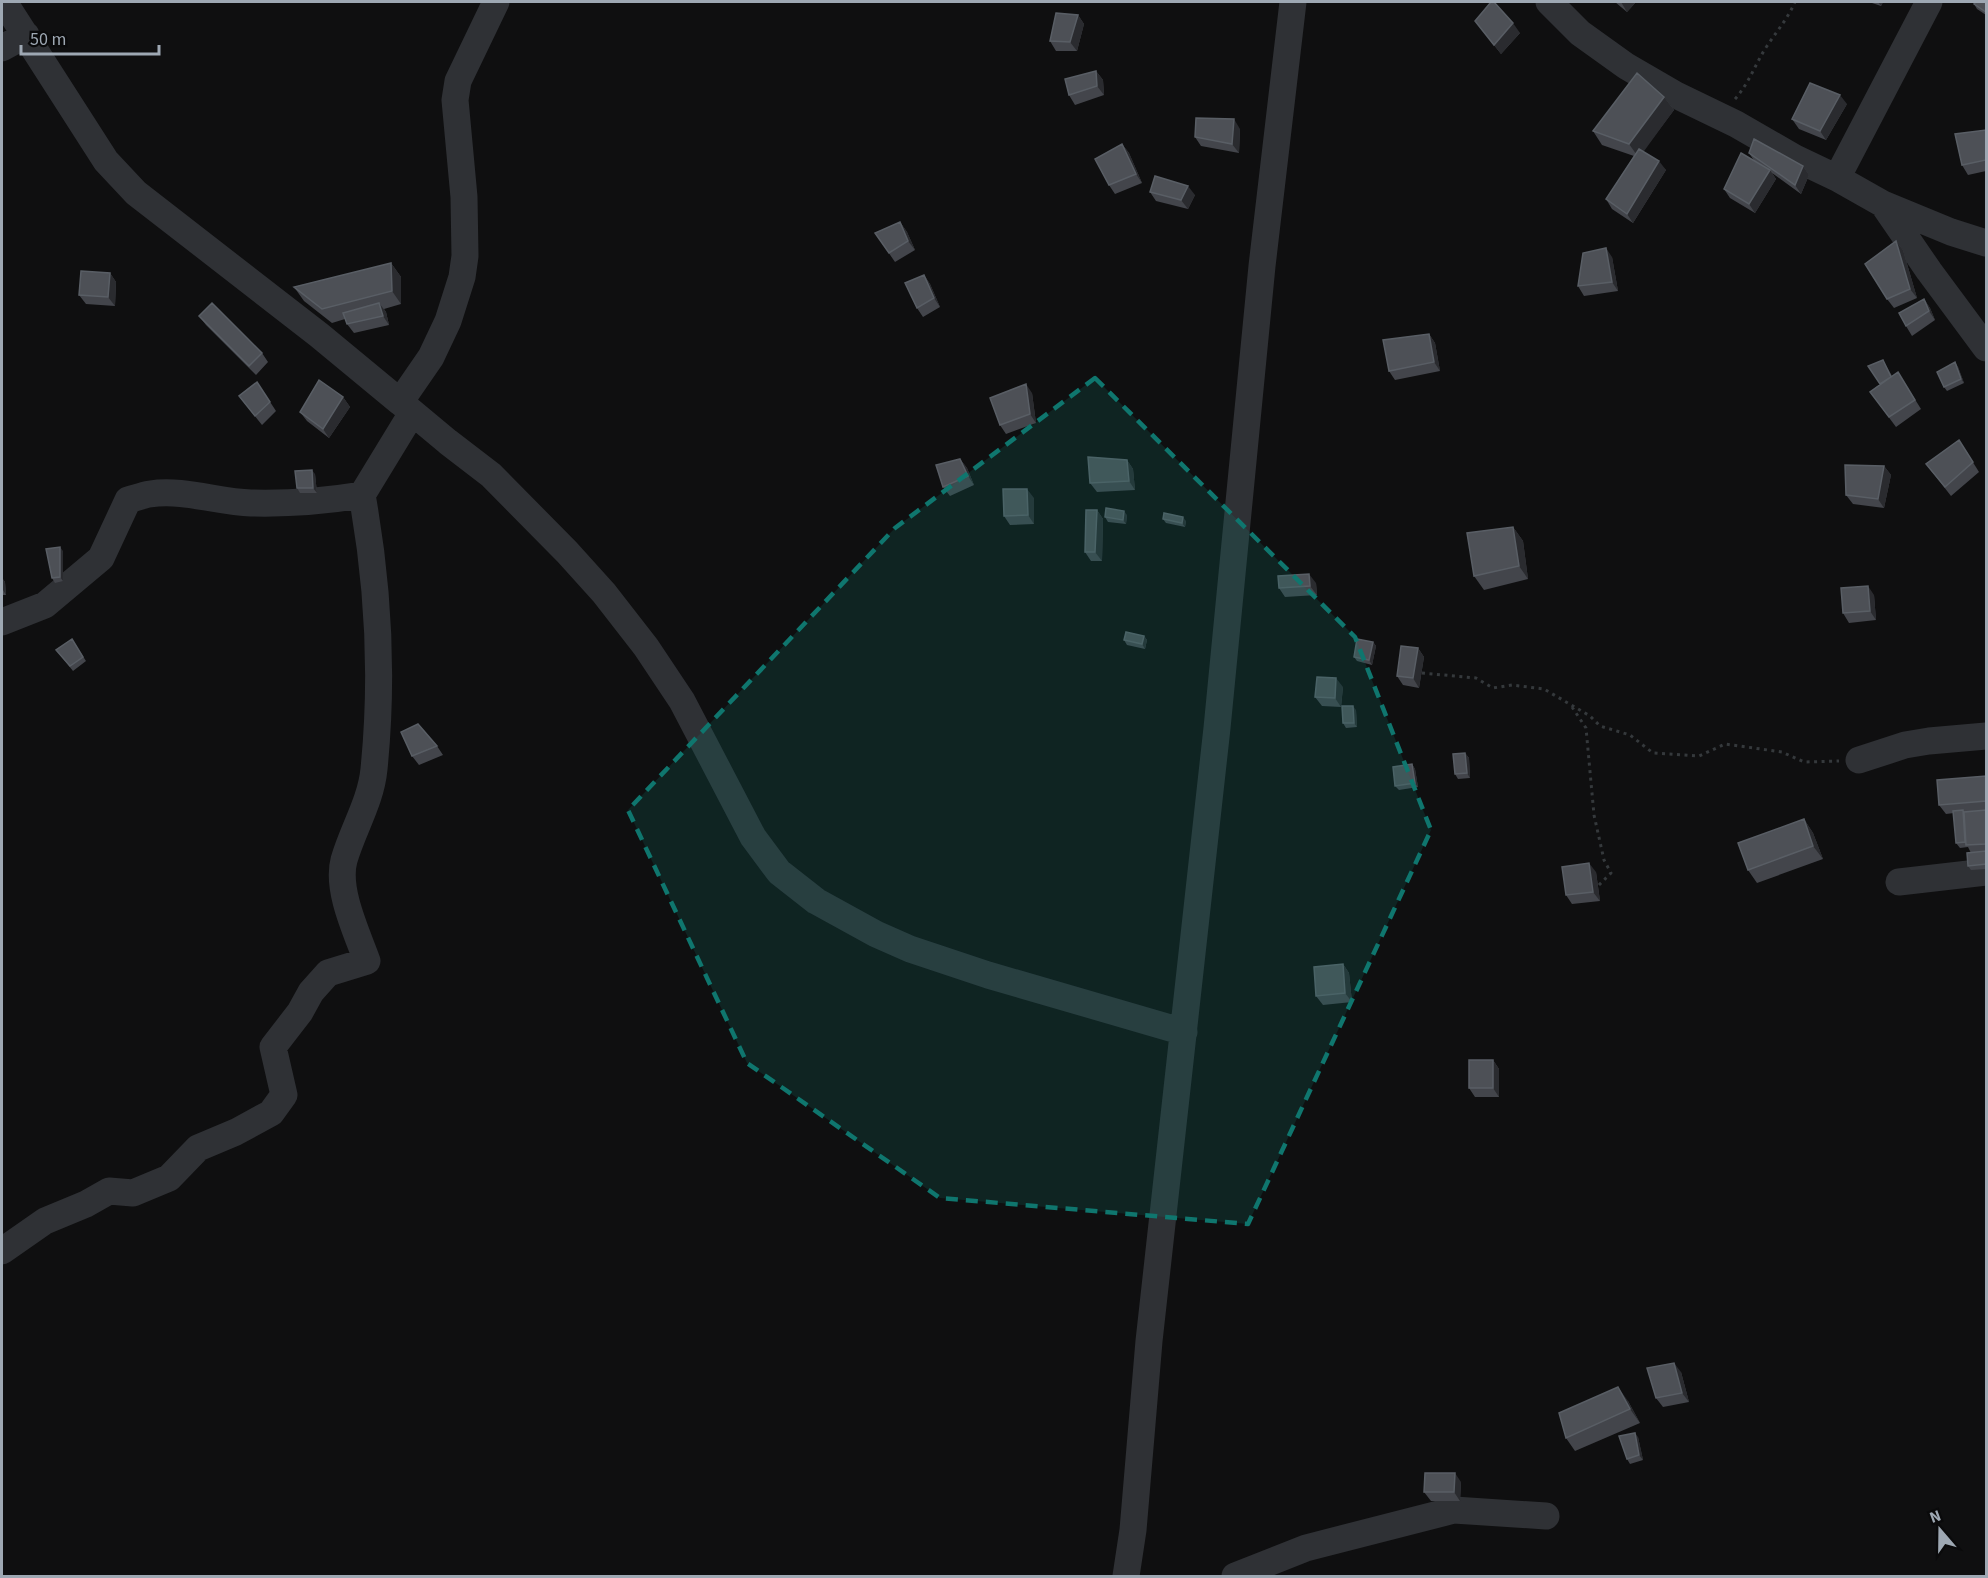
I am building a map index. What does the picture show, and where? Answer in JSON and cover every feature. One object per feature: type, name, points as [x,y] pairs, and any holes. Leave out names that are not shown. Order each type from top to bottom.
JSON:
[{"type":"street","points":[[4,2],[106,161],[136,193],[319,335],[491,475],[567,552],[625,619],[682,701],[753,837],[779,872],[816,901],[876,934],[910,949],[988,975],[1184,1032]]},
{"type":"street","points":[[2,1251],[45,1221],[86,1204],[109,1191],[133,1193],[169,1178],[198,1148],[236,1132],[271,1113],[284,1095],[273,1047],[300,1012],[311,992],[328,973],[367,961],[342,886],[343,862],[364,807],[374,771],[378,704],[371,546],[362,495],[448,321],[462,277],[465,256],[464,197],[455,100],[458,81],[496,2]]},
{"type":"street","points":[[1126,1576],[1133,1530],[1149,1341],[1217,728],[1262,266],[1293,2]]},
{"type":"street","points":[[1549,2],[1580,33],[1626,66],[1676,95],[1720,116],[1883,204],[1986,243]]},
{"type":"street","points":[[1837,178],[1929,2]]},
{"type":"street","points":[[2,48],[26,35]]},
{"type":"street","points":[[1883,204],[1986,348]]},
{"type":"street","points":[[2,622],[45,605],[101,558],[128,500],[150,494],[172,493],[249,503],[287,503],[362,495]]},
{"type":"street","points":[[1859,760],[1905,745],[1986,736]]},
{"type":"street","points":[[1899,882],[1986,872]]},
{"type":"street","points":[[1234,1576],[1306,1548],[1454,1510],[1546,1516]]},
{"type":"path","points":[[1720,116],[1747,86],[1767,47],[1788,18],[1795,2]]},
{"type":"path","points":[[1422,673],[1476,678],[1493,688],[1512,685],[1544,689],[1590,716],[1600,726],[1630,735],[1653,753],[1699,756],[1725,744],[1782,752],[1804,762],[1859,760]]},
{"type":"path","points":[[1571,705],[1586,728],[1594,815],[1604,860],[1611,873],[1598,886]]},
{"type":"highlighted area","points":[[1095,378],[1355,637],[1431,830],[1248,1224],[940,1198],[747,1063],[628,810],[895,528]]},
{"type":"building","points":[[1491,2],[1494,2],[1513,23],[1494,45],[1475,21]]},
{"type":"building","points":[[1986,2],[1986,12],[1974,4]]},
{"type":"building","points":[[1056,13],[1078,15],[1070,42],[1050,41]]},
{"type":"building","points":[[1096,71],[1097,86],[1069,95],[1065,79]]},
{"type":"building","points":[[1637,73],[1664,97],[1629,144],[1593,131]]},
{"type":"building","points":[[1810,83],[1840,95],[1820,131],[1792,119]]},
{"type":"building","points":[[1196,118],[1234,119],[1232,144],[1195,137]]},
{"type":"building","points":[[1986,130],[1986,160],[1962,165],[1955,134]]},
{"type":"building","points":[[1754,139],[1803,166],[1795,185],[1749,153]]},
{"type":"building","points":[[1122,144],[1136,174],[1109,185],[1095,159]]},
{"type":"building","points":[[1639,149],[1659,161],[1627,214],[1606,199]]},
{"type":"building","points":[[1741,153],[1770,170],[1749,204],[1724,189]]},
{"type":"building","points":[[1155,176],[1188,186],[1181,200],[1150,192]]},
{"type":"building","points":[[900,222],[908,241],[889,253],[875,233]]},
{"type":"building","points":[[1896,241],[1910,289],[1887,299],[1865,264]]},
{"type":"building","points":[[1606,248],[1612,282],[1578,286],[1583,253]]},
{"type":"building","points":[[391,263],[392,291],[322,309],[294,287]]},
{"type":"building","points":[[81,271],[110,273],[108,297],[79,295]]},
{"type":"building","points":[[924,275],[934,298],[917,308],[905,283]]},
{"type":"building","points":[[1924,299],[1929,311],[1906,326],[1899,313]]},
{"type":"building","points":[[212,303],[262,353],[249,366],[199,316]]},
{"type":"building","points":[[379,303],[383,316],[347,324],[343,313]]},
{"type":"building","points":[[1429,334],[1434,362],[1389,371],[1383,340]]},
{"type":"building","points":[[1883,360],[1891,377],[1880,384],[1868,366]]},
{"type":"building","points":[[1955,362],[1961,379],[1944,387],[1937,372]]},
{"type":"building","points":[[1898,372],[1915,400],[1889,417],[1870,392]]},
{"type":"building","points":[[319,380],[343,397],[323,429],[300,412]]},
{"type":"building","points":[[257,382],[270,402],[255,416],[239,396]]},
{"type":"building","points":[[1026,384],[1030,414],[1000,425],[990,398]]},
{"type":"building","points":[[1959,440],[1973,462],[1945,487],[1926,464]]},
{"type":"building","points":[[1088,457],[1127,460],[1129,481],[1090,483]]},
{"type":"building","points":[[960,459],[968,476],[943,487],[936,465]]},
{"type":"building","points":[[1845,465],[1884,466],[1878,499],[1846,495]]},
{"type":"building","points":[[312,470],[313,488],[297,488],[295,471]]},
{"type":"building","points":[[1003,489],[1027,489],[1028,515],[1004,516]]},
{"type":"building","points":[[1106,508],[1124,511],[1123,520],[1105,517]]},
{"type":"building","points":[[1086,510],[1097,510],[1095,552],[1085,552]]},
{"type":"building","points":[[1164,513],[1183,517],[1182,523],[1163,519]]},
{"type":"building","points":[[1513,527],[1519,566],[1474,576],[1467,533]]},
{"type":"building","points":[[60,547],[60,577],[52,578],[46,549]]},
{"type":"building","points":[[1309,574],[1310,586],[1279,588],[1278,576]]},
{"type":"building","points":[[1868,586],[1870,611],[1843,613],[1841,588]]},
{"type":"building","points":[[1126,632],[1144,636],[1142,644],[1124,640]]},
{"type":"building","points":[[72,639],[83,657],[70,666],[56,650]]},
{"type":"building","points":[[1357,639],[1373,642],[1369,660],[1354,657]]},
{"type":"building","points":[[1401,646],[1418,648],[1413,678],[1397,676]]},
{"type":"building","points":[[1317,677],[1336,678],[1335,698],[1315,697]]},
{"type":"building","points":[[1342,706],[1353,706],[1354,723],[1343,723]]},
{"type":"building","points":[[418,724],[437,746],[412,756],[401,732]]},
{"type":"building","points":[[1465,753],[1467,773],[1455,774],[1453,754]]},
{"type":"building","points":[[1412,764],[1415,783],[1395,786],[1393,767]]},
{"type":"building","points":[[1986,776],[1986,801],[1939,805],[1937,780]]},
{"type":"building","points":[[1963,810],[1965,842],[1956,843],[1953,811]]},
{"type":"building","points":[[1986,810],[1986,844],[1966,845],[1964,812]]},
{"type":"building","points":[[1804,819],[1813,846],[1748,870],[1738,843]]},
{"type":"building","points":[[1986,851],[1986,864],[1968,866],[1967,853]]},
{"type":"building","points":[[1589,863],[1593,892],[1566,895],[1562,867]]},
{"type":"building","points":[[1343,964],[1345,993],[1316,996],[1314,967]]},
{"type":"building","points":[[1469,1060],[1493,1060],[1493,1088],[1469,1088]]},
{"type":"building","points":[[1674,1363],[1682,1393],[1656,1398],[1647,1368]]},
{"type":"building","points":[[1618,1387],[1630,1409],[1566,1438],[1559,1413]]},
{"type":"building","points":[[1635,1433],[1639,1455],[1627,1459],[1619,1436]]},
{"type":"building","points":[[1425,1473],[1455,1473],[1454,1492],[1424,1492]]}]
